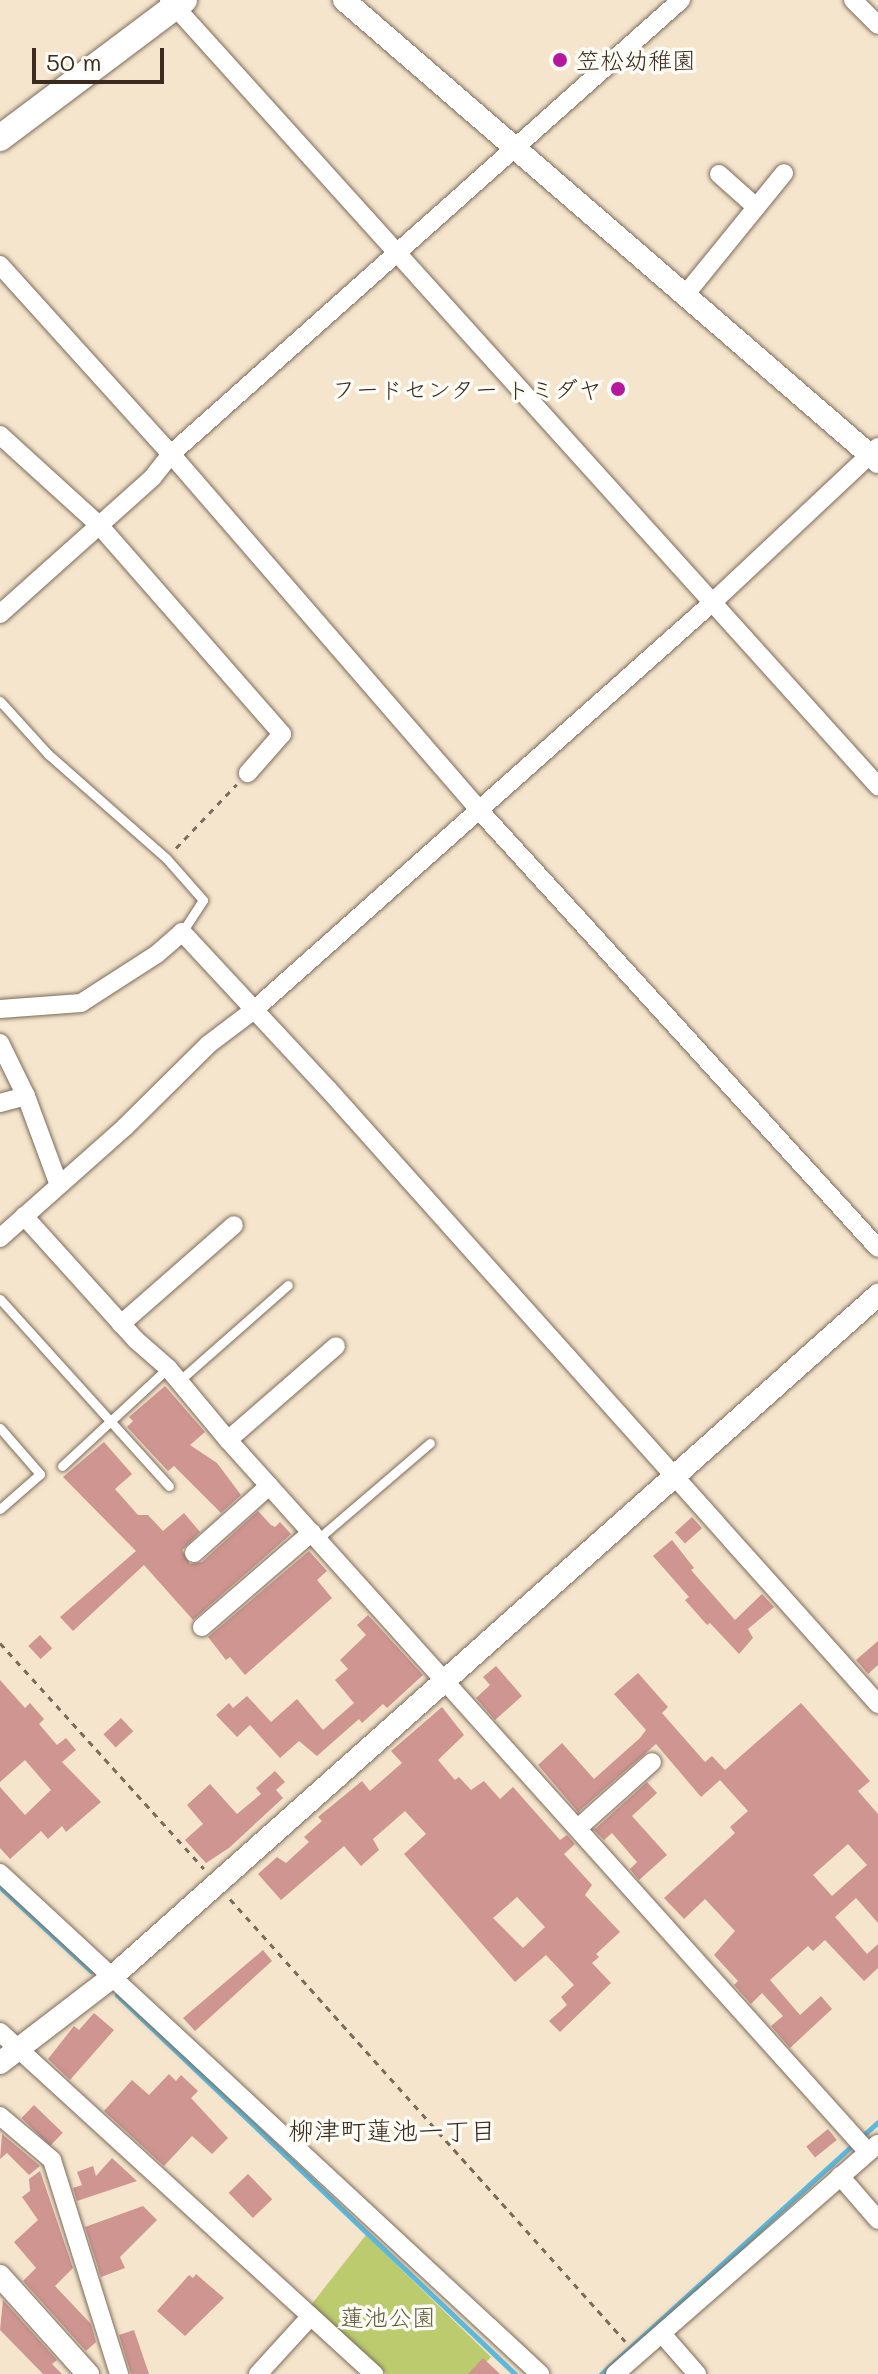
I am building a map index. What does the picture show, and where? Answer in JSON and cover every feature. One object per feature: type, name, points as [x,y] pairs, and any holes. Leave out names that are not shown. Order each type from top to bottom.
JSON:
[{"type":"main road","points":[[0,138],[176,2]]},
{"type":"street","points":[[0,1238],[209,1044],[254,1010],[876,455],[685,295],[344,0]]},
{"type":"street","points":[[0,614],[153,477],[171,454],[681,0]]},
{"type":"street","points":[[853,0],[878,25]]},
{"type":"street","points":[[176,2],[878,786]]},
{"type":"street","points":[[685,295],[784,173]]},
{"type":"street","points":[[719,174],[756,207]]},
{"type":"street","points":[[0,265],[171,454],[479,810],[878,1248]]},
{"type":"street","points":[[0,435],[99,525],[282,734],[248,773]]},
{"type":"street","points":[[0,1009],[81,1003],[157,954],[182,932],[328,1089],[878,1704]]},
{"type":"street","points":[[0,1043],[26,1096],[59,1185]]},
{"type":"street","points":[[0,1103],[26,1096]]},
{"type":"street","points":[[24,1216],[121,1324],[174,1374],[269,1486],[873,2148],[615,2374]]},
{"type":"street","points":[[121,1324],[234,1225]]},
{"type":"street","points":[[9,2056],[112,1977],[878,1295]]},
{"type":"street","points":[[228,1440],[336,1346]]},
{"type":"street","points":[[194,1553],[269,1486]]},
{"type":"street","points":[[202,1627],[316,1535]]},
{"type":"street","points":[[578,1828],[652,1762]]},
{"type":"street","points":[[0,1873],[540,2374]]},
{"type":"street","points":[[0,2032],[9,2056],[374,2374]]},
{"type":"street","points":[[0,2116],[52,2160],[119,2374]]},
{"type":"street","points":[[840,2176],[878,2220]]},
{"type":"street","points":[[0,2276],[88,2374]]},
{"type":"street","points":[[258,2374],[310,2317]]},
{"type":"street","points":[[663,2335],[697,2374]]},
{"type":"lane","points":[[0,701],[48,754],[166,858],[203,900],[182,932]]},
{"type":"lane","points":[[62,1466],[288,1285]]},
{"type":"lane","points":[[0,1299],[169,1486]]},
{"type":"lane","points":[[0,1428],[40,1474],[0,1509]]},
{"type":"lane","points":[[316,1535],[430,1443]]},
{"type":"path","points":[[166,858],[248,773]]},
{"type":"path","points":[[0,1643],[637,2355]]},
{"type":"green space","name":"蓮池公園","points":[[366,2235],[491,2357],[475,2374],[387,2374],[311,2305]]},
{"type":"building","points":[[165,1386],[205,1432],[190,1445],[217,1463],[241,1495],[221,1513],[174,1466],[168,1471],[127,1427],[133,1421],[129,1417]]},
{"type":"building","points":[[104,1442],[132,1474],[115,1489],[138,1515],[148,1515],[163,1531],[184,1513],[200,1532],[182,1550],[190,1564],[202,1562],[258,1511],[271,1525],[275,1527],[280,1522],[291,1534],[193,1620],[144,1565],[73,1631],[60,1617],[136,1551],[63,1477]]},
{"type":"building","points":[[692,1517],[702,1528],[685,1544],[675,1532]]},
{"type":"building","points":[[672,1540],[694,1568],[691,1570],[735,1620],[762,1594],[774,1607],[748,1629],[753,1638],[739,1654],[685,1600],[689,1597],[653,1556]]},
{"type":"building","points":[[309,1551],[327,1571],[317,1580],[332,1598],[245,1675],[230,1657],[226,1660],[208,1637]]},
{"type":"building","points":[[368,1615],[423,1675],[387,1708],[383,1704],[362,1723],[359,1719],[317,1756],[299,1741],[280,1758],[250,1725],[237,1737],[216,1715],[229,1703],[233,1708],[247,1696],[271,1722],[297,1699],[323,1730],[354,1703],[335,1680],[348,1669],[340,1660],[366,1635],[357,1625]]},
{"type":"building","points":[[40,1635],[52,1648],[41,1659],[28,1646]]},
{"type":"building","points":[[878,1641],[878,1665],[868,1674],[856,1660]]},
{"type":"building","points":[[496,1666],[522,1696],[495,1720],[476,1698],[490,1685],[483,1677]]},
{"type":"building","points":[[638,1673],[668,1707],[662,1713],[705,1762],[712,1756],[725,1770],[801,1703],[870,1781],[858,1791],[878,1814],[878,1923],[856,1898],[835,1917],[867,1954],[878,1944],[878,1968],[864,1981],[825,1940],[813,1951],[808,1946],[770,1980],[800,2015],[821,1996],[832,2009],[790,2048],[771,2026],[783,2016],[762,1993],[751,2004],[734,1985],[738,1981],[714,1955],[735,1931],[705,1899],[684,1919],[664,1898],[735,1833],[730,1827],[748,1811],[720,1780],[701,1797],[656,1744],[578,1812],[538,1765],[562,1743],[594,1779],[640,1738],[646,1730],[614,1694]],"holes":[[[848,1844],[867,1865],[832,1896],[813,1875]]]},
{"type":"building","points":[[0,1680],[25,1708],[30,1703],[44,1719],[39,1724],[57,1745],[66,1738],[76,1750],[62,1762],[101,1802],[66,1832],[62,1826],[48,1839],[41,1831],[10,1859],[0,1848],[0,1787],[25,1815],[51,1790],[25,1760],[0,1782]]},
{"type":"building","points":[[442,1707],[464,1735],[438,1760],[455,1780],[459,1777],[471,1790],[484,1781],[500,1799],[513,1787],[560,1840],[567,1835],[575,1844],[564,1854],[592,1885],[585,1895],[620,1932],[596,1954],[599,1957],[592,1963],[611,1983],[560,2032],[549,2021],[567,2005],[561,1997],[574,1985],[546,1955],[515,1982],[404,1854],[426,1834],[405,1811],[373,1839],[379,1850],[361,1866],[344,1846],[281,1900],[258,1874],[277,1857],[286,1863],[309,1842],[304,1837],[322,1821],[318,1817],[362,1781],[370,1791],[402,1763],[391,1751]],"holes":[[[517,1897],[545,1927],[523,1948],[493,1918]]]},
{"type":"building","points":[[121,1718],[133,1731],[116,1748],[103,1734]]},
{"type":"building","points":[[275,1771],[285,1782],[276,1790],[283,1798],[229,1848],[206,1863],[185,1840],[203,1824],[187,1805],[210,1784],[237,1814],[261,1794],[256,1788]]},
{"type":"building","points":[[647,1782],[657,1793],[632,1816],[667,1855],[639,1880],[630,1869],[637,1862],[612,1833],[604,1840],[594,1830]]},
{"type":"building","points":[[263,1950],[272,1961],[195,2031],[183,2018]]},
{"type":"building","points":[[94,2013],[114,2030],[70,2080],[48,2059],[74,2026],[79,2030]]},
{"type":"building","points":[[169,2074],[176,2081],[181,2075],[198,2091],[191,2098],[228,2138],[212,2154],[192,2136],[164,2166],[104,2111],[132,2080],[149,2095]]},
{"type":"building","points":[[34,2105],[63,2133],[50,2146],[21,2118]]},
{"type":"building","points":[[828,2129],[837,2140],[815,2158],[806,2147]]},
{"type":"building","points":[[2,2134],[40,2166],[29,2175],[7,2153],[0,2159]]},
{"type":"building","points":[[112,2158],[137,2181],[77,2201],[73,2188],[82,2185],[77,2172],[93,2166],[96,2176]]},
{"type":"building","points":[[40,2171],[73,2268],[55,2286],[91,2324],[96,2342],[86,2351],[23,2281],[36,2268],[14,2242],[38,2220],[22,2197],[30,2191],[29,2179]]},
{"type":"building","points":[[248,2174],[272,2199],[253,2218],[229,2193]]},
{"type":"building","points":[[143,2206],[157,2220],[120,2257],[125,2268],[101,2277],[85,2227]]},
{"type":"building","points":[[196,2274],[224,2298],[185,2336],[157,2311],[189,2275],[193,2278]]},
{"type":"building","points":[[3,2300],[57,2360],[52,2364],[62,2374],[43,2374],[0,2330]]},
{"type":"building","points":[[134,2330],[149,2374],[131,2374],[119,2335]]},
{"type":"building","points":[[483,2358],[500,2374],[468,2374]]},
{"type":"waterway","points":[[0,1887],[91,1971]]},
{"type":"waterway","points":[[117,1995],[515,2374]]},
{"type":"waterway","points":[[601,2374],[878,2122]]},
{"type":"place","name":"笠松幼稚園","points":[[560,60]]},
{"type":"place","name":"フードセンター トミダヤ","points":[[618,389]]},
{"type":"district","name":"柳津町蓮池一丁目","points":[[392,2131]]}]
